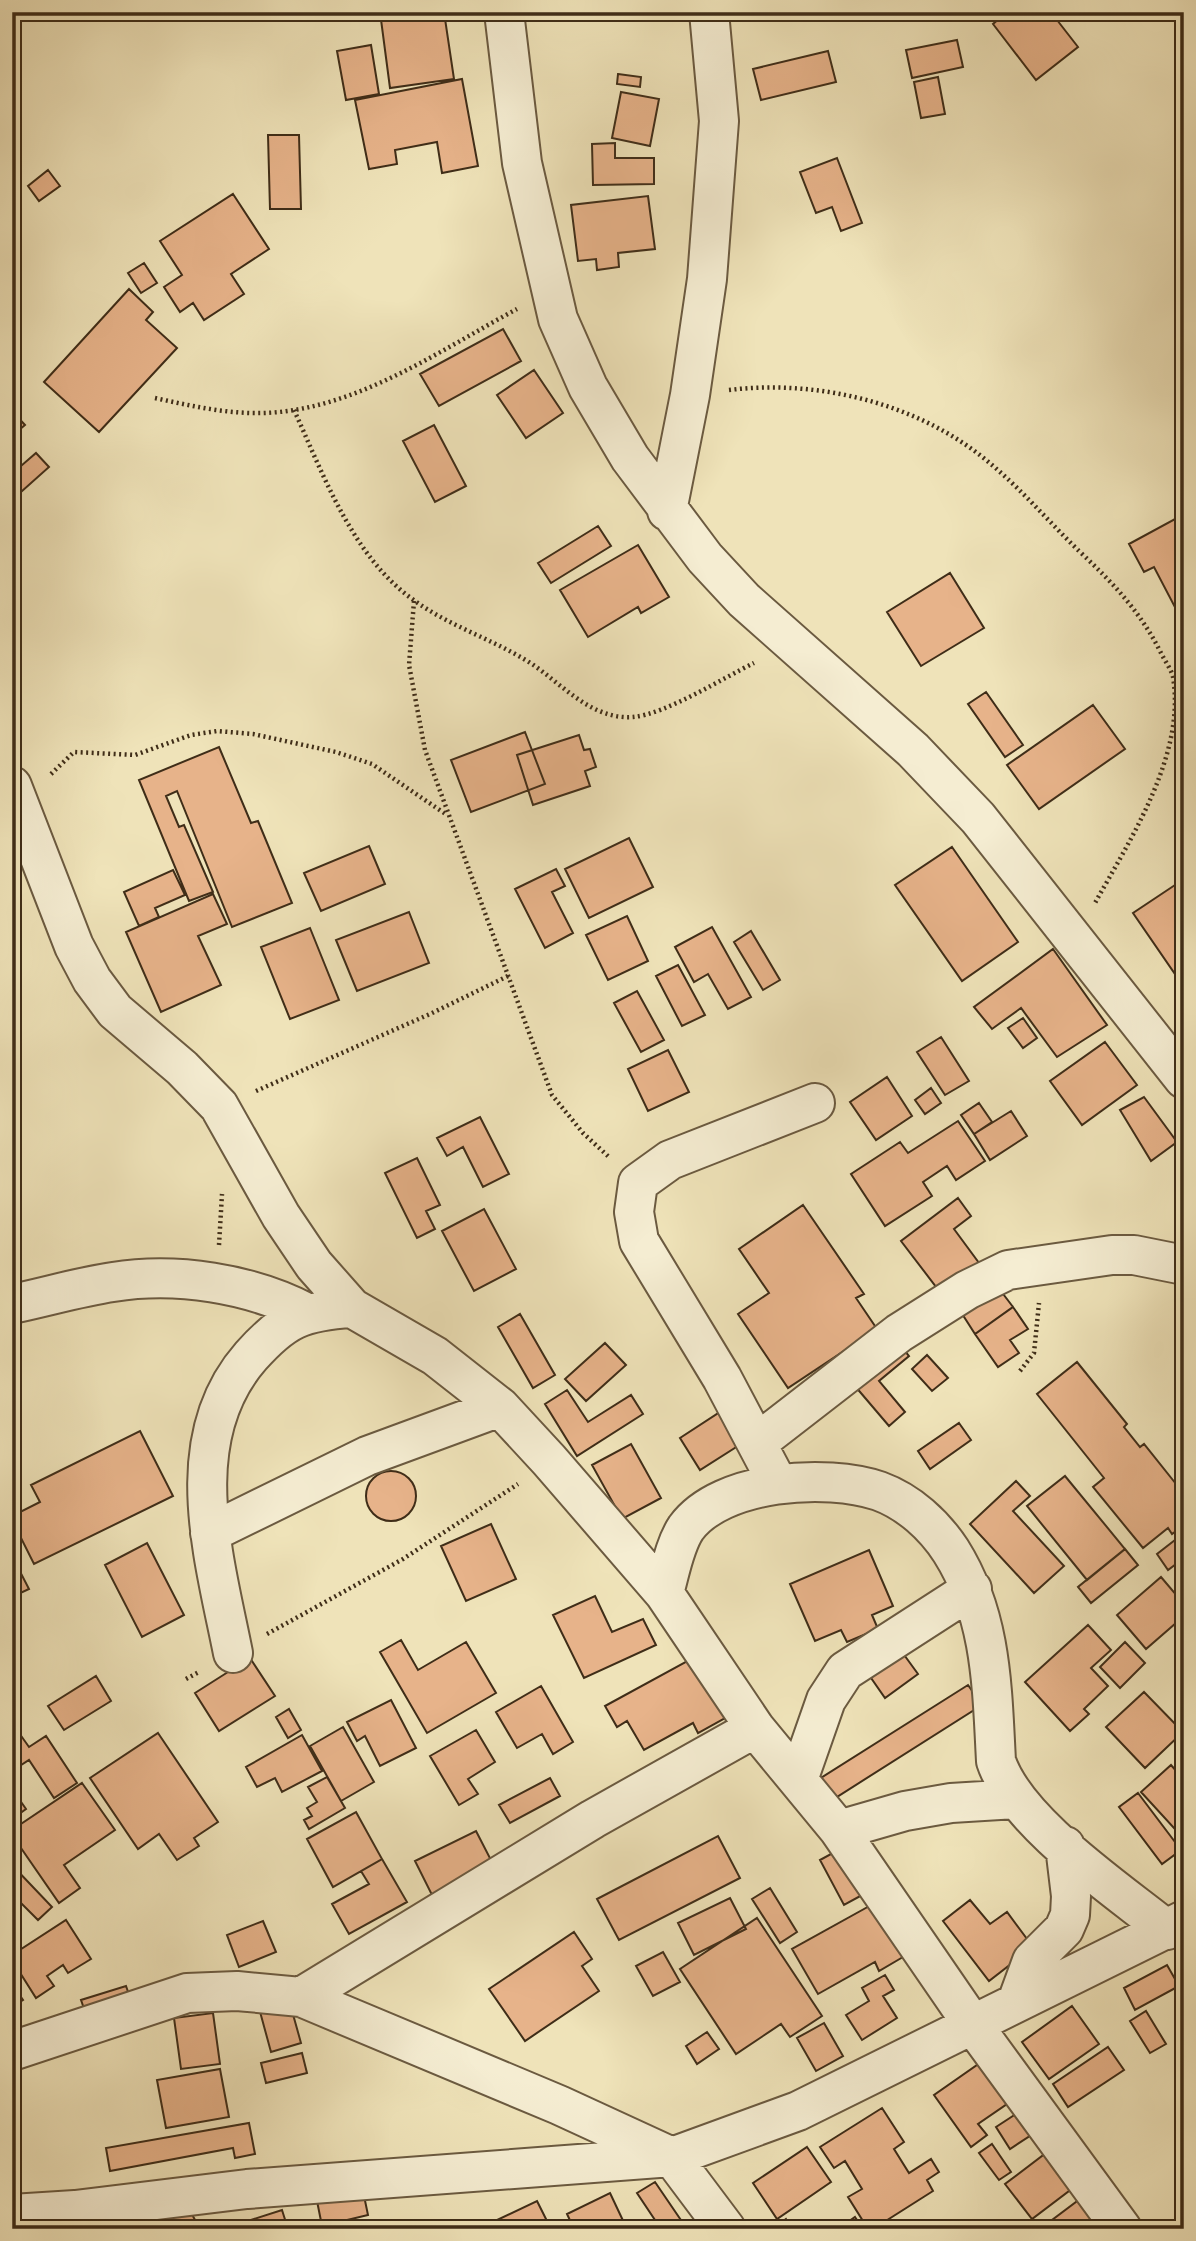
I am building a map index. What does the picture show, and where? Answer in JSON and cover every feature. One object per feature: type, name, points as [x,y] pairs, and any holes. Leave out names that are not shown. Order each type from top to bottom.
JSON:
[{"type":"street","points":[[504,12],[522,163],[558,319],[588,387],[630,458],[667,511],[729,583],[912,750],[969,808],[1184,1079]]},
{"type":"street","points":[[667,511],[690,395],[707,279],[719,121],[709,12]]},
{"type":"street","points":[[12,786],[60,914],[92,980],[115,1011],[182,1068],[219,1106],[281,1216],[314,1265],[352,1308],[435,1356],[499,1407],[550,1460],[664,1594],[755,1728],[839,1830],[973,2025],[1122,2229]]},
{"type":"street","points":[[777,1482],[722,1378],[639,1241],[635,1212],[638,1184],[670,1160],[815,1102]]},
{"type":"street","points":[[757,1443],[899,1333],[967,1290],[1007,1270],[1133,1255],[1184,1265]]},
{"type":"street","points":[[12,1304],[148,1278],[217,1284],[280,1299],[307,1313]]},
{"type":"street","points":[[233,1653],[210,1532],[206,1490],[208,1454],[228,1389],[271,1335],[288,1321],[307,1313],[352,1308]]},
{"type":"street","points":[[210,1532],[367,1456],[499,1407]]},
{"type":"street","points":[[12,2214],[78,2219],[247,2189],[672,2157],[798,2111],[1175,1925],[1065,1846],[1016,1799],[1001,1776],[996,1761],[989,1651],[972,1589],[950,1550],[920,1514],[879,1491],[824,1483],[777,1482],[717,1501],[686,1528],[664,1594]]},
{"type":"street","points":[[617,1538],[686,1528]]},
{"type":"street","points":[[798,1780],[826,1700],[845,1671],[972,1589]]},
{"type":"street","points":[[301,1997],[593,1819],[755,1728]]},
{"type":"street","points":[[839,1830],[905,1811],[951,1802],[1016,1799]]},
{"type":"street","points":[[1017,2002],[1032,1961],[1064,1929],[1070,1914],[1071,1896],[1065,1846]]},
{"type":"street","points":[[12,2051],[187,1993],[237,1991],[301,1997],[559,2105],[672,2157],[726,2229]]},
{"type":"path","points":[[155,398],[204,409],[252,413],[294,410],[391,378],[551,291]]},
{"type":"path","points":[[690,395],[791,387],[833,392],[886,406],[944,431],[992,465],[1103,574],[1144,620],[1172,675],[1175,727],[1164,765],[1132,836],[1074,941]]},
{"type":"path","points":[[294,410],[326,480],[357,538],[386,575],[414,601],[513,652],[588,706],[610,715],[634,717],[662,708],[793,644]]},
{"type":"path","points":[[414,601],[409,666],[425,750],[552,1095],[583,1133],[638,1184]]},
{"type":"path","points":[[1175,727],[1184,723]]},
{"type":"path","points":[[29,830],[45,799],[51,773],[74,752],[135,755],[191,735],[218,731],[292,741],[372,764],[447,815]]},
{"type":"path","points":[[219,1106],[328,1060],[510,975]]},
{"type":"path","points":[[217,1284],[222,1192],[243,1145]]},
{"type":"path","points":[[1020,1371],[1034,1353],[1045,1266]]},
{"type":"path","points":[[186,1679],[403,1559],[513,1488],[550,1460]]},
{"type":"building","points":[[380,12],[444,12],[454,79],[390,88]]},
{"type":"building","points":[[1007,12],[1066,12],[1057,20],[1078,47],[1036,80],[993,24]]},
{"type":"building","points":[[957,40],[963,67],[912,78],[906,50]]},
{"type":"building","points":[[371,45],[379,94],[346,100],[337,51]]},
{"type":"building","points":[[828,51],[836,82],[761,100],[753,69]]},
{"type":"building","points":[[618,74],[641,77],[640,87],[617,84]]},
{"type":"building","points":[[938,77],[945,114],[921,118],[914,82]]},
{"type":"building","points":[[462,79],[478,166],[442,173],[437,142],[395,150],[397,164],[369,169],[355,100]]},
{"type":"building","points":[[621,92],[659,99],[650,146],[612,138]]},
{"type":"building","points":[[268,135],[299,135],[301,209],[270,209]]},
{"type":"building","points":[[615,143],[615,158],[654,158],[654,184],[593,185],[592,144]]},
{"type":"building","points":[[837,158],[862,223],[841,231],[832,207],[816,213],[800,172]]},
{"type":"building","points":[[48,170],[60,186],[39,201],[28,186]]},
{"type":"building","points":[[233,194],[269,249],[231,274],[244,294],[204,320],[193,303],[180,312],[164,287],[182,275],[160,241]]},
{"type":"building","points":[[648,196],[655,249],[618,253],[619,267],[597,270],[596,259],[578,261],[571,205]]},
{"type":"building","points":[[144,263],[157,283],[141,293],[128,273]]},
{"type":"building","points":[[129,289],[153,312],[146,320],[177,348],[99,432],[44,382]]},
{"type":"building","points":[[503,329],[521,361],[439,406],[420,374]]},
{"type":"building","points":[[534,370],[563,413],[526,438],[497,395]]},
{"type":"building","points":[[12,411],[25,425],[12,436]]},
{"type":"building","points":[[434,425],[466,486],[435,502],[403,441]]},
{"type":"building","points":[[36,453],[49,467],[12,500],[12,457],[21,466]]},
{"type":"building","points":[[1175,519],[1184,530],[1184,610],[1178,613],[1154,567],[1144,572],[1129,544]]},
{"type":"building","points":[[598,526],[611,546],[551,583],[538,563]]},
{"type":"building","points":[[638,545],[669,597],[641,613],[638,607],[588,637],[560,590]]},
{"type":"building","points":[[950,573],[984,628],[921,666],[887,612]]},
{"type":"building","points":[[986,692],[1023,745],[1005,757],[968,704]]},
{"type":"building","points":[[1093,705],[1125,749],[1039,809],[1007,765]]},
{"type":"building","points":[[525,732],[545,784],[471,812],[451,760]]},
{"type":"building","points":[[579,735],[584,750],[590,749],[596,767],[585,771],[590,786],[533,805],[517,755]]},
{"type":"building","points":[[219,747],[251,823],[258,821],[292,903],[232,927],[177,791],[166,796],[179,827],[184,825],[213,892],[189,901],[139,780]]},
{"type":"building","points":[[629,838],[653,887],[589,918],[565,869]]},
{"type":"building","points":[[369,846],[385,884],[321,911],[304,873]]},
{"type":"building","points":[[952,847],[1018,942],[962,981],[895,885]]},
{"type":"building","points":[[556,869],[565,886],[552,892],[573,933],[545,948],[515,889]]},
{"type":"building","points":[[173,870],[185,895],[155,908],[159,917],[139,926],[124,892]]},
{"type":"building","points":[[1184,879],[1184,968],[1175,974],[1133,913]]},
{"type":"building","points":[[213,894],[227,924],[198,936],[221,985],[161,1012],[126,932]]},
{"type":"building","points":[[409,912],[429,963],[357,991],[336,940]]},
{"type":"building","points":[[627,916],[648,961],[608,980],[586,935]]},
{"type":"building","points":[[712,927],[751,997],[728,1009],[708,974],[694,982],[675,947]]},
{"type":"building","points":[[310,928],[339,1000],[290,1019],[261,947]]},
{"type":"building","points":[[751,931],[780,980],[763,990],[734,942]]},
{"type":"building","points":[[1053,949],[1107,1025],[1057,1057],[1021,1008],[992,1029],[974,1007]]},
{"type":"building","points":[[678,965],[705,1015],[682,1026],[656,976]]},
{"type":"building","points":[[637,991],[664,1040],[641,1052],[614,1003]]},
{"type":"building","points":[[1023,1018],[1037,1038],[1023,1048],[1008,1028]]},
{"type":"building","points":[[941,1037],[969,1081],[945,1095],[917,1052]]},
{"type":"building","points":[[1105,1042],[1137,1085],[1082,1125],[1050,1081]]},
{"type":"building","points":[[668,1050],[689,1092],[648,1111],[628,1069]]},
{"type":"building","points":[[887,1077],[912,1116],[876,1140],[850,1102]]},
{"type":"building","points":[[931,1088],[941,1103],[925,1114],[915,1100]]},
{"type":"building","points":[[1144,1097],[1177,1142],[1151,1161],[1120,1110]]},
{"type":"building","points":[[979,1103],[992,1122],[974,1134],[961,1115]]},
{"type":"building","points":[[1011,1111],[1027,1136],[990,1160],[974,1134]]},
{"type":"building","points":[[480,1117],[509,1174],[483,1187],[463,1147],[447,1156],[437,1138]]},
{"type":"building","points":[[958,1121],[985,1161],[956,1180],[947,1166],[923,1182],[932,1196],[885,1226],[851,1174],[900,1142],[908,1153]]},
{"type":"building","points":[[417,1158],[440,1205],[426,1211],[435,1229],[417,1238],[385,1173]]},
{"type":"building","points":[[958,1198],[971,1216],[954,1229],[982,1267],[943,1296],[901,1241]]},
{"type":"building","points":[[803,1205],[864,1294],[856,1298],[877,1329],[788,1388],[738,1314],[769,1293],[739,1249]]},
{"type":"building","points":[[484,1209],[516,1269],[474,1291],[442,1231]]},
{"type":"building","points":[[994,1282],[1013,1307],[975,1334],[959,1309]]},
{"type":"building","points":[[1013,1307],[1028,1329],[1010,1340],[1019,1353],[998,1367],[975,1334]]},
{"type":"building","points":[[520,1314],[555,1375],[533,1388],[498,1327]]},
{"type":"building","points":[[896,1340],[909,1356],[879,1381],[905,1412],[889,1426],[849,1379]]},
{"type":"building","points":[[605,1343],[626,1365],[586,1401],[565,1379]]},
{"type":"building","points":[[927,1355],[948,1378],[932,1391],[912,1369]]},
{"type":"building","points":[[1077,1362],[1127,1424],[1124,1427],[1140,1447],[1144,1444],[1184,1494],[1184,1525],[1172,1534],[1168,1528],[1143,1548],[1093,1487],[1104,1478],[1037,1394]]},
{"type":"building","points":[[567,1390],[588,1422],[631,1395],[643,1414],[577,1456],[545,1404]]},
{"type":"building","points":[[720,1412],[741,1444],[700,1470],[680,1438]]},
{"type":"building","points":[[959,1423],[971,1440],[930,1469],[918,1451]]},
{"type":"building","points":[[140,1431],[173,1496],[34,1564],[12,1520],[12,1516],[40,1502],[31,1485]]},
{"type":"building","points":[[631,1444],[661,1498],[622,1519],[592,1465]]},
{"type":"building","points":[[391,1471],[409,1478],[416,1496],[409,1514],[391,1521],[373,1514],[366,1496],[373,1478]]},
{"type":"building","points":[[1065,1476],[1125,1549],[1087,1580],[1027,1506]]},
{"type":"building","points":[[1016,1481],[1030,1496],[1013,1511],[1064,1566],[1034,1593],[970,1524]]},
{"type":"building","points":[[491,1524],[516,1579],[466,1601],[441,1546]]},
{"type":"building","points":[[1184,1533],[1184,1558],[1168,1570],[1157,1554]]},
{"type":"building","points":[[147,1543],[184,1615],[142,1637],[105,1565]]},
{"type":"building","points":[[1125,1549],[1138,1565],[1091,1603],[1078,1587]]},
{"type":"building","points":[[869,1550],[893,1606],[872,1615],[878,1629],[847,1642],[841,1630],[815,1641],[790,1584]]},
{"type":"building","points":[[12,1556],[29,1589],[12,1597]]},
{"type":"building","points":[[1161,1577],[1184,1604],[1184,1616],[1146,1649],[1117,1615]]},
{"type":"building","points":[[595,1596],[612,1632],[643,1619],[656,1645],[584,1678],[553,1615]]},
{"type":"building","points":[[1088,1625],[1111,1650],[1091,1668],[1108,1686],[1084,1709],[1089,1714],[1070,1731],[1025,1682]]},
{"type":"building","points":[[401,1640],[418,1670],[466,1642],[496,1693],[427,1733],[380,1652]]},
{"type":"building","points":[[1125,1642],[1145,1663],[1120,1688],[1100,1667]]},
{"type":"building","points":[[902,1652],[918,1674],[885,1698],[869,1675]]},
{"type":"building","points":[[250,1658],[275,1696],[219,1731],[195,1693]]},
{"type":"building","points":[[691,1659],[725,1718],[698,1733],[693,1723],[644,1750],[627,1721],[617,1727],[605,1706]]},
{"type":"building","points":[[96,1676],[111,1701],[64,1730],[48,1706]]},
{"type":"building","points":[[968,1685],[982,1705],[829,1802],[816,1781]]},
{"type":"building","points":[[541,1686],[573,1742],[553,1754],[542,1734],[517,1748],[496,1712]]},
{"type":"building","points":[[1144,1692],[1183,1732],[1145,1768],[1106,1727]]},
{"type":"building","points":[[391,1700],[416,1748],[380,1766],[365,1736],[357,1741],[347,1722]]},
{"type":"building","points":[[289,1709],[301,1730],[288,1738],[276,1717]]},
{"type":"building","points":[[12,1723],[29,1747],[46,1736],[77,1783],[54,1798],[29,1760],[12,1771]]},
{"type":"building","points":[[343,1727],[374,1782],[341,1801],[310,1746]]},
{"type":"building","points":[[476,1730],[495,1762],[468,1779],[478,1794],[459,1805],[430,1756]]},
{"type":"building","points":[[158,1733],[218,1822],[194,1838],[199,1846],[177,1860],[159,1834],[138,1849],[90,1778]]},
{"type":"building","points":[[302,1735],[322,1771],[282,1792],[275,1778],[257,1787],[246,1767]]},
{"type":"building","points":[[1171,1765],[1178,1773],[1184,1768],[1184,1839],[1141,1792]]},
{"type":"building","points":[[327,1777],[345,1808],[309,1829],[304,1820],[312,1816],[307,1808],[317,1802],[308,1787]]},
{"type":"building","points":[[550,1778],[560,1796],[510,1823],[499,1805]]},
{"type":"building","points":[[82,1783],[115,1830],[64,1865],[80,1888],[59,1903],[12,1835],[12,1830]]},
{"type":"building","points":[[12,1789],[26,1809],[12,1819]]},
{"type":"building","points":[[1138,1793],[1181,1850],[1162,1864],[1119,1807]]},
{"type":"building","points":[[356,1812],[382,1859],[333,1887],[307,1839]]},
{"type":"building","points":[[476,1831],[493,1864],[432,1895],[415,1861]]},
{"type":"building","points":[[718,1836],[740,1878],[619,1940],[597,1899]]},
{"type":"building","points":[[840,1849],[864,1894],[844,1905],[820,1860]]},
{"type":"building","points":[[382,1859],[407,1902],[349,1934],[332,1904],[369,1884],[361,1871]]},
{"type":"building","points":[[12,1865],[52,1907],[38,1920],[17,1899],[12,1903]]},
{"type":"building","points":[[770,1888],[797,1932],[780,1943],[752,1899]]},
{"type":"building","points":[[730,1898],[746,1929],[694,1955],[678,1923]]},
{"type":"building","points":[[970,1900],[990,1924],[1007,1912],[1033,1947],[989,1981],[943,1921]]},
{"type":"building","points":[[873,1904],[903,1957],[879,1971],[875,1962],[818,1994],[792,1949]]},
{"type":"building","points":[[757,1918],[822,2016],[790,2037],[781,2024],[736,2054],[680,1969]]},
{"type":"building","points":[[66,1920],[91,1959],[68,1973],[63,1965],[47,1976],[54,1986],[36,1998],[12,1960],[12,1955]]},
{"type":"building","points":[[263,1921],[276,1952],[239,1967],[227,1935]]},
{"type":"building","points":[[574,1932],[592,1959],[582,1966],[599,1991],[525,2041],[489,1989]]},
{"type":"building","points":[[663,1952],[680,1982],[653,1996],[636,1966]]},
{"type":"building","points":[[1167,1965],[1179,1986],[1135,2010],[1124,1988]]},
{"type":"building","points":[[885,1975],[894,1990],[883,1996],[897,2018],[862,2040],[846,2015],[869,2001],[862,1988]]},
{"type":"building","points":[[12,1984],[23,2000],[12,2007]]},
{"type":"building","points":[[126,1986],[133,2006],[88,2020],[81,2000]]},
{"type":"building","points":[[1184,1993],[1184,2012],[1177,1996]]},
{"type":"building","points":[[289,2000],[301,2043],[271,2052],[259,2008]]},
{"type":"building","points":[[1072,2006],[1099,2044],[1049,2079],[1022,2042]]},
{"type":"building","points":[[1146,2011],[1166,2044],[1150,2053],[1130,2021]]},
{"type":"building","points":[[213,2013],[220,2064],[181,2069],[174,2018]]},
{"type":"building","points":[[824,2023],[843,2056],[816,2071],[797,2038]]},
{"type":"building","points":[[707,2032],[719,2049],[697,2064],[686,2046]]},
{"type":"building","points":[[1108,2047],[1124,2070],[1068,2107],[1053,2084]]},
{"type":"building","points":[[1000,2049],[1029,2089],[978,2124],[987,2135],[971,2147],[934,2095]]},
{"type":"building","points":[[302,2053],[307,2073],[266,2083],[261,2063]]},
{"type":"building","points":[[220,2069],[229,2117],[166,2128],[157,2080]]},
{"type":"building","points":[[882,2108],[904,2142],[894,2149],[909,2173],[931,2159],[939,2172],[927,2180],[933,2191],[873,2229],[868,2229],[848,2197],[862,2189],[845,2161],[834,2168],[820,2147]]},
{"type":"building","points":[[1025,2108],[1039,2130],[1010,2149],[996,2127]]},
{"type":"building","points":[[249,2123],[255,2154],[235,2158],[233,2148],[110,2171],[106,2148]]},
{"type":"building","points":[[1067,2137],[1094,2172],[1032,2219],[1005,2184]]},
{"type":"building","points":[[992,2144],[1011,2172],[999,2180],[979,2153]]},
{"type":"building","points":[[807,2147],[831,2182],[777,2219],[753,2183]]},
{"type":"building","points":[[655,2182],[687,2229],[661,2229],[637,2193]]},
{"type":"building","points":[[1100,2184],[1133,2229],[1040,2229]]},
{"type":"building","points":[[363,2191],[368,2215],[322,2226],[317,2201]]},
{"type":"building","points":[[610,2193],[627,2229],[574,2229],[567,2214]]},
{"type":"building","points":[[537,2201],[551,2229],[501,2229],[497,2220]]},
{"type":"building","points":[[189,2209],[200,2229],[153,2229]]},
{"type":"building","points":[[282,2210],[288,2229],[229,2227]]},
{"type":"building","points":[[855,2217],[863,2229],[838,2229]]},
{"type":"building","points":[[786,2219],[793,2229],[773,2229]]}]
